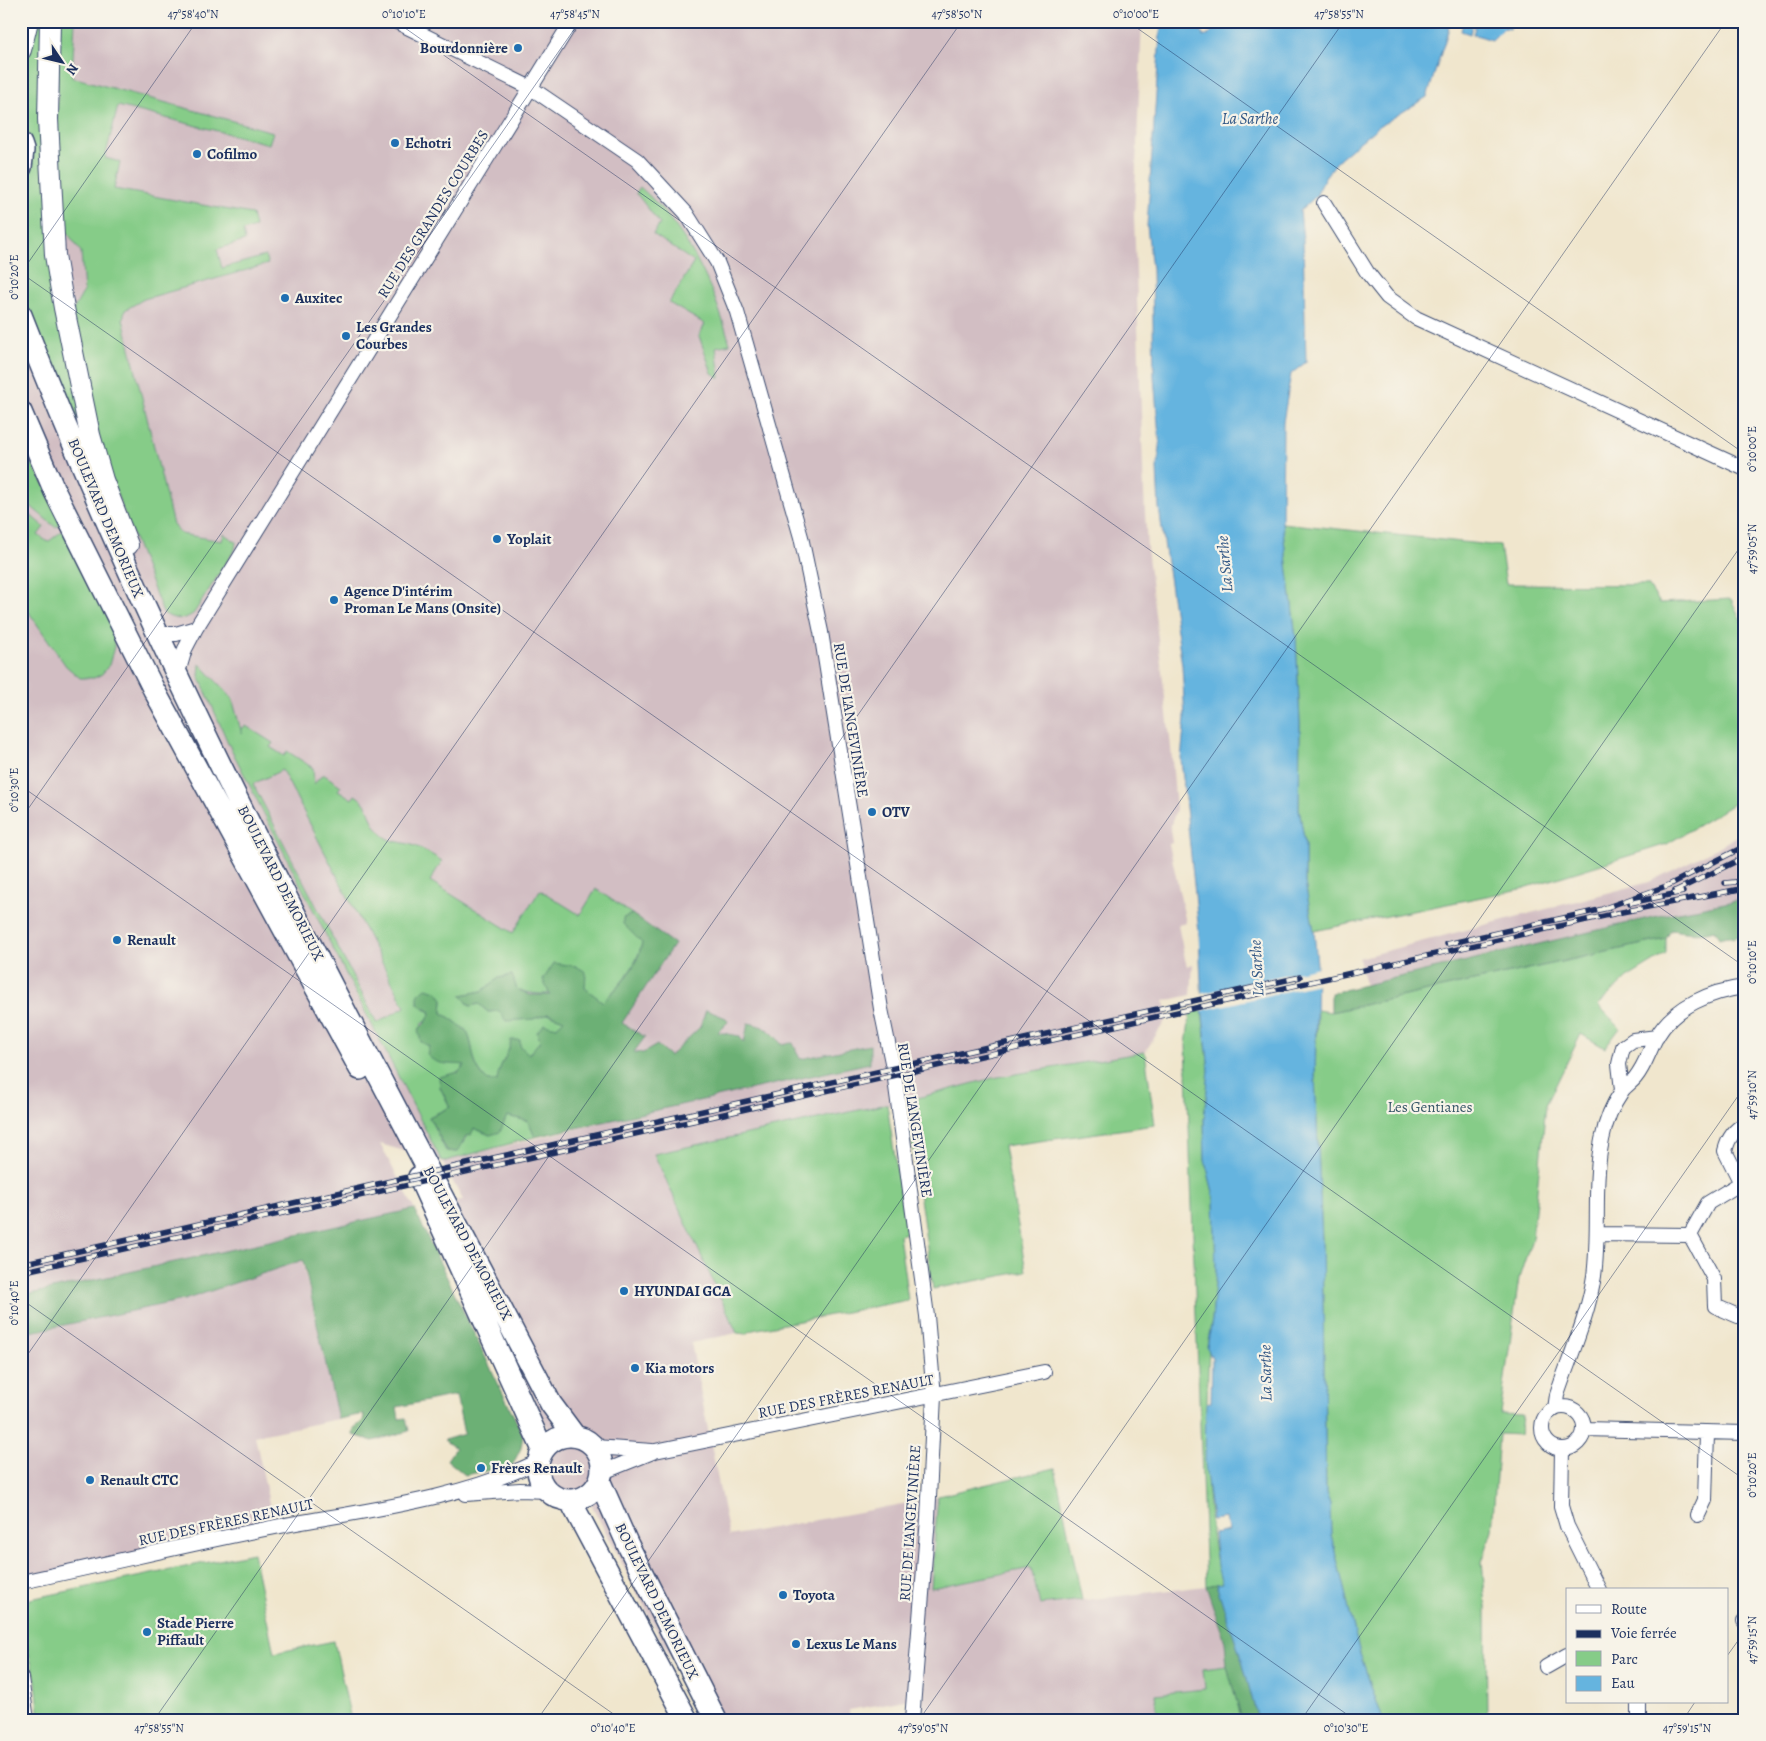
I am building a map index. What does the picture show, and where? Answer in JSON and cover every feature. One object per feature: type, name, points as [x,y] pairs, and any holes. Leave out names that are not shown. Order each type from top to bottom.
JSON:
[{"type":"main road","points":[[21,50],[28,21]]},
{"type":"main road","points":[[50,21],[48,119],[55,255],[90,435],[103,480],[161,634],[180,666],[200,714],[208,742]]},
{"type":"main road","points":[[21,144],[23,150],[21,167]]},
{"type":"main road","name":"BOULEVARD DEMORIEUX","points":[[21,315],[45,376],[208,742],[551,1404],[574,1435]]},
{"type":"main road","name":"BOULEVARD DEMORIEUX","points":[[21,412],[55,492],[157,695],[414,1168],[541,1456]]},
{"type":"main road","points":[[574,1435],[584,1438],[595,1447],[602,1461],[601,1477],[587,1496],[570,1500],[558,1498],[548,1491],[542,1485],[538,1475],[541,1456],[553,1440],[574,1435]]},
{"type":"main road","name":"BOULEVARD DEMORIEUX","points":[[601,1477],[628,1545],[716,1720]]},
{"type":"main road","name":"BOULEVARD DEMORIEUX","points":[[570,1500],[686,1720]]},
{"type":"street","name":"RUE DE L'ANGEVINIÈRE","points":[[395,21],[531,88],[637,160],[660,182],[686,212],[717,262],[737,312],[801,537],[821,632],[880,1009],[894,1072],[927,1316],[934,1396],[928,1518],[912,1720]]},
{"type":"street","name":"RUE DES GRANDES COURBES","points":[[180,666],[185,649],[196,628],[572,21]]},
{"type":"street","points":[[1324,203],[1367,272],[1387,297],[1416,318],[1745,469]]},
{"type":"street","points":[[161,634],[196,628]]},
{"type":"street","points":[[1555,1409],[1572,1409],[1583,1421],[1585,1429],[1580,1442],[1575,1446],[1562,1450],[1550,1445],[1542,1433],[1544,1419],[1555,1409],[1557,1395],[1589,1304],[1594,1275],[1602,1140],[1608,1119],[1622,1090],[1635,1078],[1657,1037],[1671,1019],[1690,1005],[1715,992],[1745,987]]},
{"type":"street","points":[[1622,1090],[1619,1064],[1623,1047],[1633,1040],[1657,1037]]},
{"type":"street","points":[[1690,1235],[1708,1203],[1741,1183],[1725,1151],[1728,1140],[1738,1127],[1745,1124]]},
{"type":"street","points":[[1597,1234],[1690,1235]]},
{"type":"street","points":[[1690,1235],[1714,1279],[1714,1306],[1738,1316],[1745,1313]]},
{"type":"street","name":"RUE DES FRÈRES RENAULT","points":[[601,1477],[655,1451],[934,1396],[1044,1372]]},
{"type":"street","points":[[1585,1429],[1707,1434],[1745,1433]]},
{"type":"street","points":[[1698,1515],[1705,1500],[1707,1434]]},
{"type":"street","name":"RUE DES FRÈRES RENAULT","points":[[595,1447],[655,1451]]},
{"type":"street","points":[[1562,1450],[1561,1506],[1567,1526],[1598,1588]]},
{"type":"street","name":"RUE DES FRÈRES RENAULT","points":[[21,1582],[265,1529],[438,1496],[515,1473],[541,1456]]},
{"type":"street","name":"RUE DES FRÈRES RENAULT","points":[[438,1496],[520,1490],[548,1491]]},
{"type":"street","points":[[1546,1667],[1566,1657]]},
{"type":"street","points":[[21,1678],[27,1720]]},
{"type":"street","points":[[1639,1704],[1639,1720]]},
{"type":"shaded area","points":[[21,21],[1142,21],[1134,216],[1144,494],[1147,548],[1171,747],[1176,809],[1170,829],[1172,843],[1169,844],[1186,923],[1178,925],[1187,966],[1193,964],[1191,995],[1164,1001],[1167,1018],[1145,1052],[993,1078],[906,1101],[654,1154],[737,1333],[691,1343],[729,1536],[938,1496],[931,1588],[1031,1568],[1041,1605],[1206,1586],[1225,1642],[1227,1666],[1242,1720],[922,1720],[923,1697],[849,1710],[850,1720],[703,1720],[587,1496],[570,1500],[558,1498],[542,1485],[538,1475],[538,1465],[543,1450],[553,1439],[439,1203],[463,1200],[442,1162],[380,1144],[415,1210],[296,1234],[338,1419],[255,1436],[274,1527],[21,1582]],"holes":[[[601,1123],[474,1154],[535,1137]]]},
{"type":"shaded area","points":[[1745,831],[1745,899],[1653,917],[1365,985],[1359,958],[1649,882],[1717,848]]},
{"type":"green space","points":[[28,21],[50,21],[55,255],[103,480],[21,315],[21,50]]},
{"type":"green space","points":[[58,21],[75,21],[72,77],[273,132],[269,144],[118,106],[105,158],[120,162],[114,189],[252,214],[255,227],[243,231],[245,241],[217,249],[222,268],[265,256],[268,264],[144,299],[125,310],[123,319],[173,525],[181,534],[222,541],[224,534],[236,542],[235,549],[194,613],[183,618],[171,617],[163,613],[104,461],[72,312],[84,291],[81,252],[64,228],[57,137]]},
{"type":"green space","points":[[640,187],[657,203],[685,239],[715,300],[730,344],[716,347],[720,378],[712,373],[699,336],[705,324],[669,303],[694,262],[653,234],[660,224],[636,193]]},
{"type":"green space","points":[[21,459],[32,463],[66,523],[55,527],[21,498]]},
{"type":"green space","points":[[21,507],[44,527],[38,535],[48,542],[71,524],[114,613],[114,647],[109,665],[102,674],[94,678],[80,678],[66,666],[21,601]]},
{"type":"green space","points":[[1282,523],[1500,546],[1506,584],[1648,585],[1660,603],[1731,599],[1745,629],[1745,797],[1667,844],[1521,889],[1314,931],[1305,883],[1305,844],[1299,809],[1300,723],[1296,638]]},
{"type":"green space","points":[[200,664],[232,698],[242,734],[242,728],[246,726],[273,743],[270,747],[284,756],[287,751],[313,768],[314,784],[323,774],[341,786],[338,790],[352,799],[355,795],[361,799],[365,803],[376,827],[384,836],[388,839],[410,844],[442,861],[430,881],[513,933],[540,890],[580,915],[596,889],[632,914],[624,918],[642,943],[632,968],[603,1002],[584,988],[550,994],[525,992],[516,989],[512,975],[499,978],[482,991],[462,995],[470,1006],[479,1004],[488,1012],[499,1011],[533,1019],[548,1014],[564,1020],[528,1054],[520,1046],[511,1052],[504,1060],[498,1075],[498,1081],[488,1081],[482,1075],[475,1063],[467,1032],[442,1013],[443,1000],[424,1009],[431,1012],[427,1021],[421,1024],[429,1046],[459,1064],[465,1065],[459,1072],[448,1076],[440,1087],[450,1107],[429,1117],[446,1151],[457,1152],[473,1128],[490,1135],[507,1116],[528,1121],[535,1137],[442,1162],[229,745],[199,676]],"holes":[[[282,770],[405,1007],[377,1023],[253,784]]]},
{"type":"green space","points":[[1745,899],[1745,928],[1741,929],[1742,934],[1735,938],[1727,936],[1719,938],[1714,930],[1698,933],[1671,930],[1666,939],[1331,1012],[1331,993],[1653,917]]},
{"type":"green space","points":[[632,914],[674,944],[622,1023],[645,1037],[634,1052],[643,1053],[657,1045],[670,1056],[700,1027],[706,1010],[726,1018],[728,1022],[718,1032],[739,1036],[744,1043],[748,1023],[767,1029],[781,1044],[793,1043],[800,1059],[870,1045],[870,1063],[535,1137],[528,1121],[507,1116],[500,1132],[490,1135],[474,1128],[471,1135],[466,1136],[457,1152],[447,1151],[429,1117],[450,1107],[440,1087],[439,1077],[459,1072],[465,1065],[440,1063],[427,1055],[429,1046],[421,1042],[418,1030],[427,1021],[431,1012],[418,1004],[418,995],[426,988],[437,991],[443,999],[442,1013],[467,1032],[475,1063],[482,1075],[488,1081],[497,1081],[499,1070],[511,1040],[520,1040],[520,1046],[529,1054],[540,1041],[537,1032],[544,1024],[557,1027],[564,1020],[548,1014],[533,1019],[506,1021],[499,1011],[488,1012],[479,1004],[470,1006],[461,995],[482,991],[499,978],[512,975],[517,989],[530,995],[550,995],[543,980],[554,963],[576,966],[586,972],[585,988],[603,1002],[627,975],[640,952],[642,943],[623,924],[623,918]]},
{"type":"green space","name":"Les Gentianes","points":[[1666,939],[1666,954],[1627,978],[1598,1005],[1620,1028],[1605,1048],[1581,1034],[1546,1105],[1532,1239],[1519,1278],[1500,1414],[1522,1415],[1520,1435],[1499,1434],[1492,1531],[1482,1562],[1486,1606],[1487,1720],[1383,1720],[1360,1654],[1331,1535],[1330,1504],[1326,1493],[1322,1242],[1315,1076],[1317,1010],[1331,1012]]},
{"type":"green space","points":[[1202,1010],[1209,1070],[1204,1119],[1205,1160],[1214,1196],[1216,1271],[1212,1320],[1207,1346],[1209,1348],[1207,1406],[1208,1497],[1211,1526],[1222,1583],[1206,1586],[1186,1045],[1190,1013]]},
{"type":"green space","points":[[1145,1052],[1155,1125],[1004,1146],[1026,1271],[933,1289],[906,1101],[993,1078]]},
{"type":"green space","points":[[887,1104],[906,1233],[899,1235],[908,1300],[753,1330],[746,1334],[737,1333],[654,1154]]},
{"type":"green space","points":[[414,1209],[523,1435],[521,1448],[512,1466],[465,1475],[447,1460],[455,1448],[444,1440],[464,1434],[456,1395],[397,1407],[399,1419],[406,1418],[409,1431],[373,1441],[353,1435],[354,1428],[363,1421],[364,1414],[338,1419],[303,1260],[184,1300],[21,1334],[21,1296]]},
{"type":"green space","points":[[1055,1468],[1082,1600],[1040,1605],[1031,1568],[931,1588],[938,1496]]},
{"type":"green space","name":"Stade Pierre Piffault","points":[[253,1553],[274,1653],[334,1641],[351,1720],[40,1720],[36,1681],[21,1624],[21,1613],[30,1599]]},
{"type":"green space","points":[[1216,1584],[1242,1661],[1258,1720],[1242,1720],[1227,1666],[1225,1642],[1206,1586]]},
{"type":"green space","points":[[1227,1666],[1242,1720],[1158,1720],[1155,1694],[1205,1689],[1203,1669]]},
{"type":"water","name":"La Sarthe","points":[[1161,21],[1202,21],[1201,31],[1203,36],[1208,35],[1222,21],[1449,21],[1447,27],[1449,28],[1427,97],[1378,127],[1340,158],[1326,176],[1316,196],[1300,211],[1303,239],[1306,362],[1291,374],[1283,422],[1282,523],[1296,638],[1300,723],[1299,809],[1305,844],[1305,883],[1314,931],[1317,964],[1315,1076],[1322,1242],[1326,1493],[1330,1504],[1331,1535],[1360,1654],[1383,1720],[1258,1720],[1242,1661],[1216,1584],[1222,1583],[1217,1566],[1214,1534],[1228,1531],[1226,1518],[1212,1520],[1205,1464],[1206,1403],[1211,1402],[1212,1359],[1207,1347],[1212,1320],[1216,1271],[1214,1196],[1205,1160],[1204,1119],[1209,1070],[1202,1007],[1199,933],[1181,759],[1185,718],[1182,665],[1159,508],[1157,468],[1160,448],[1154,377],[1152,269],[1147,226]]},
{"type":"water","points":[[1460,21],[1513,21],[1509,29],[1504,28],[1492,40],[1473,34],[1475,27],[1472,25],[1470,34],[1461,31],[1463,23]]},
{"type":"pier","points":[[1319,967],[1318,984],[1200,1011],[1200,994]]},
{"type":"railway","points":[[1602,909],[1669,885],[1745,846]]},
{"type":"railway","points":[[1675,891],[1745,857]]},
{"type":"railway","points":[[1725,883],[1745,881]]},
{"type":"railway","points":[[21,1272],[1622,912],[1745,888]]},
{"type":"railway","points":[[1630,903],[1683,892]]},
{"type":"railway","points":[[1447,944],[1608,908]]},
{"type":"railway","points":[[21,1264],[1300,977]]},
{"type":"place","name":"Bourdonnière","points":[[518,48]]},
{"type":"place","name":"Echotri","points":[[395,143]]},
{"type":"place","name":"Cofilmo","points":[[197,154]]},
{"type":"place","name":"Auxitec","points":[[285,298]]},
{"type":"place","name":"Les Grandes Courbes","points":[[346,336]]},
{"type":"place","name":"Yoplait","points":[[497,539]]},
{"type":"place","name":"Agence D'intérim Proman Le Mans (Onsite)","points":[[334,600]]},
{"type":"place","name":"OTV","points":[[872,812]]},
{"type":"place","name":"Renault","points":[[117,940]]},
{"type":"place","name":"HYUNDAI GCA","points":[[624,1291]]},
{"type":"place","name":"Kia motors","points":[[635,1368]]},
{"type":"place","name":"Frères Renault","points":[[481,1468]]},
{"type":"place","name":"Renault CTC","points":[[90,1480]]},
{"type":"place","name":"Toyota","points":[[783,1595]]},
{"type":"place","name":"Stade Pierre Piffault","points":[[147,1632]]},
{"type":"place","name":"Lexus Le Mans","points":[[796,1644]]}]
